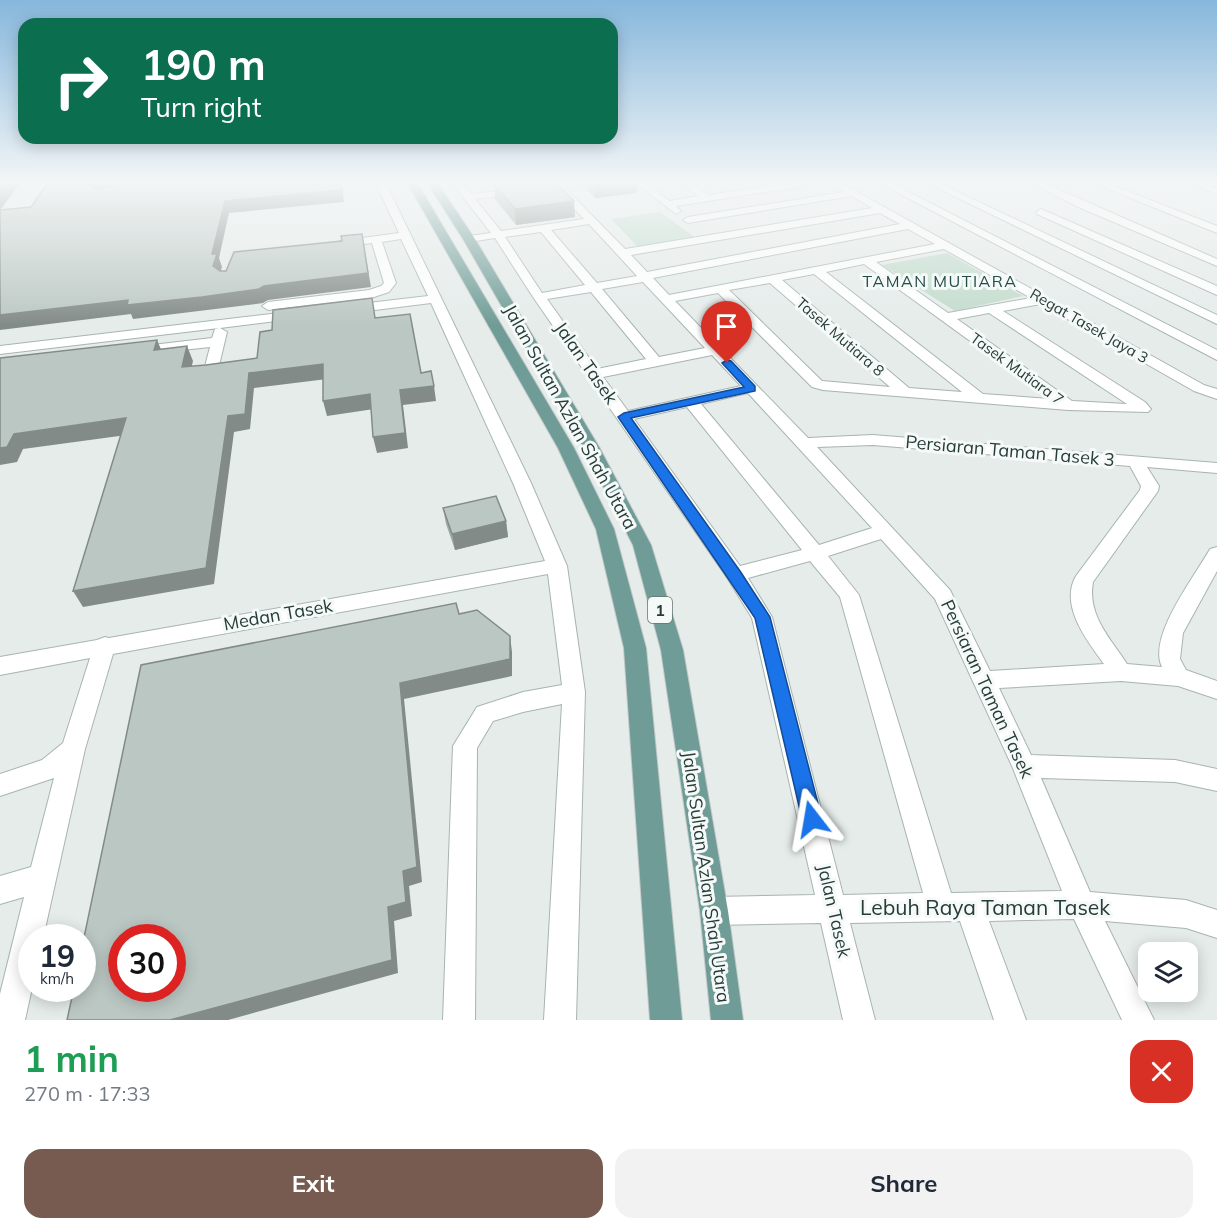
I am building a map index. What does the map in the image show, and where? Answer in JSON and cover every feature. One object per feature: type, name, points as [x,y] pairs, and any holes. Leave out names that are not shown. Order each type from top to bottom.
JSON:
[{"type":"main road","name":"Jalan Sultan Azlan Shah Utara","points":[[440,232],[566,448],[605,529],[635,648],[666,1020]]},
{"type":"main road","points":[[441,232],[449,238],[468,241]]},
{"type":"main road","name":"Jalan Sultan Azlan Shah Utara","points":[[462,232],[591,447],[642,545],[672,650],[714,911],[727,1020]]},
{"type":"main road","points":[[460,267],[465,263],[458,245],[468,241]]},
{"type":"street","points":[[404,232],[522,483],[557,566],[574,692],[560,1020]]},
{"type":"street","name":"Jalan Tasek","points":[[498,232],[539,297],[735,574],[762,617],[859,1020]]},
{"type":"street","points":[[468,241],[522,232]]},
{"type":"street","points":[[547,232],[656,362]]},
{"type":"street","name":"Persiaran Taman Tasek","points":[[601,232],[804,443],[943,595],[1024,766],[1082,905],[1138,1020]]},
{"type":"street","points":[[703,232],[711,238]]},
{"type":"street","points":[[623,254],[749,232]]},
{"type":"street","points":[[539,297],[877,232]]},
{"type":"street","name":"Regat Tasek Jaya 3","points":[[922,232],[1198,388],[1216,394]]},
{"type":"street","points":[[926,234],[938,232]]},
{"type":"street","points":[[978,232],[1217,356]]},
{"type":"street","points":[[1032,232],[1217,320]]},
{"type":"street","points":[[1085,232],[1217,291]]},
{"type":"street","points":[[1144,232],[1217,263]]},
{"type":"street","points":[[329,245],[406,235]]},
{"type":"street","points":[[260,307],[371,294],[385,289],[390,283],[376,239]]},
{"type":"street","points":[[666,299],[945,245]]},
{"type":"street","name":"Tasek Mutiara 7","points":[[866,260],[1068,405]]},
{"type":"street","points":[[816,270],[981,399]]},
{"type":"street","name":"Tasek Mutiara 8","points":[[773,279],[907,394]]},
{"type":"street","name":"Tasek Mutiara 7","points":[[721,289],[817,384],[907,394],[1068,405]]},
{"type":"street","points":[[0,350],[435,299]]},
{"type":"street","points":[[946,317],[1043,300]]},
{"type":"street","points":[[991,309],[1143,409],[1068,405]]},
{"type":"street","points":[[210,374],[221,324]]},
{"type":"street","points":[[187,346],[192,328]]},
{"type":"street","points":[[120,353],[217,342]]},
{"type":"street","points":[[594,374],[715,350]]},
{"type":"street","points":[[624,417],[752,388]]},
{"type":"street","points":[[692,403],[849,595],[955,907],[1010,1020]]},
{"type":"street","name":"Persiaran Taman Tasek 3","points":[[804,443],[873,440],[1217,468]]},
{"type":"street","points":[[1121,672],[1083,612],[1080,591],[1083,581],[1149,491],[1150,486],[1134,461]]},
{"type":"street","points":[[735,574],[815,553],[884,531]]},
{"type":"street","points":[[1178,677],[1169,659],[1172,633],[1217,554]]},
{"type":"street","name":"Medan Tasek","points":[[0,666],[105,645],[557,566]]},
{"type":"street","points":[[9,1020],[73,749],[105,645]]},
{"type":"street","points":[[984,680],[1121,672],[1178,677],[1217,690]]},
{"type":"street","points":[[459,1020],[465,746],[485,714],[523,702],[574,692]]},
{"type":"street","points":[[0,784],[50,768],[73,749]]},
{"type":"street","points":[[1024,766],[1175,771],[1217,780]]},
{"type":"street","points":[[0,890],[42,878]]},
{"type":"street","name":"Lebuh Raya Taman Tasek","points":[[714,911],[1082,905],[1186,914],[1217,924]]},
{"type":"green space","points":[[623,232],[687,232],[696,238],[639,248]]},
{"type":"green space","points":[[947,253],[1023,296],[955,311],[882,265]]},
{"type":"building","points":[[0,232],[217,232],[212,254],[217,254],[213,266],[220,271],[226,271],[234,252],[342,241],[341,236],[362,234],[368,273],[264,286],[259,289],[202,297],[127,305],[128,300],[0,315]]},
{"type":"building","points":[[372,298],[375,318],[410,314],[421,373],[431,371],[434,386],[400,390],[405,433],[373,437],[370,394],[323,401],[323,364],[249,373],[245,414],[228,416],[206,568],[73,591],[126,418],[14,434],[7,447],[0,448],[0,358],[157,340],[154,350],[187,346],[182,367],[257,358],[260,332],[272,330],[273,310]]},
{"type":"building","points":[[496,496],[506,521],[452,534],[443,508]]},
{"type":"building","points":[[456,603],[459,614],[477,610],[510,636],[510,659],[400,683],[417,867],[403,871],[406,902],[388,907],[392,960],[170,1020],[67,1020],[71,1002],[96,1002],[96,924],[87,924],[141,665]]},
{"type":"district","name":"TAMAN MUTIARA","points":[[940,281]]},
{"type":"route","points":[[727,363],[752,388],[624,417],[735,574],[762,617],[812,819]]}]
